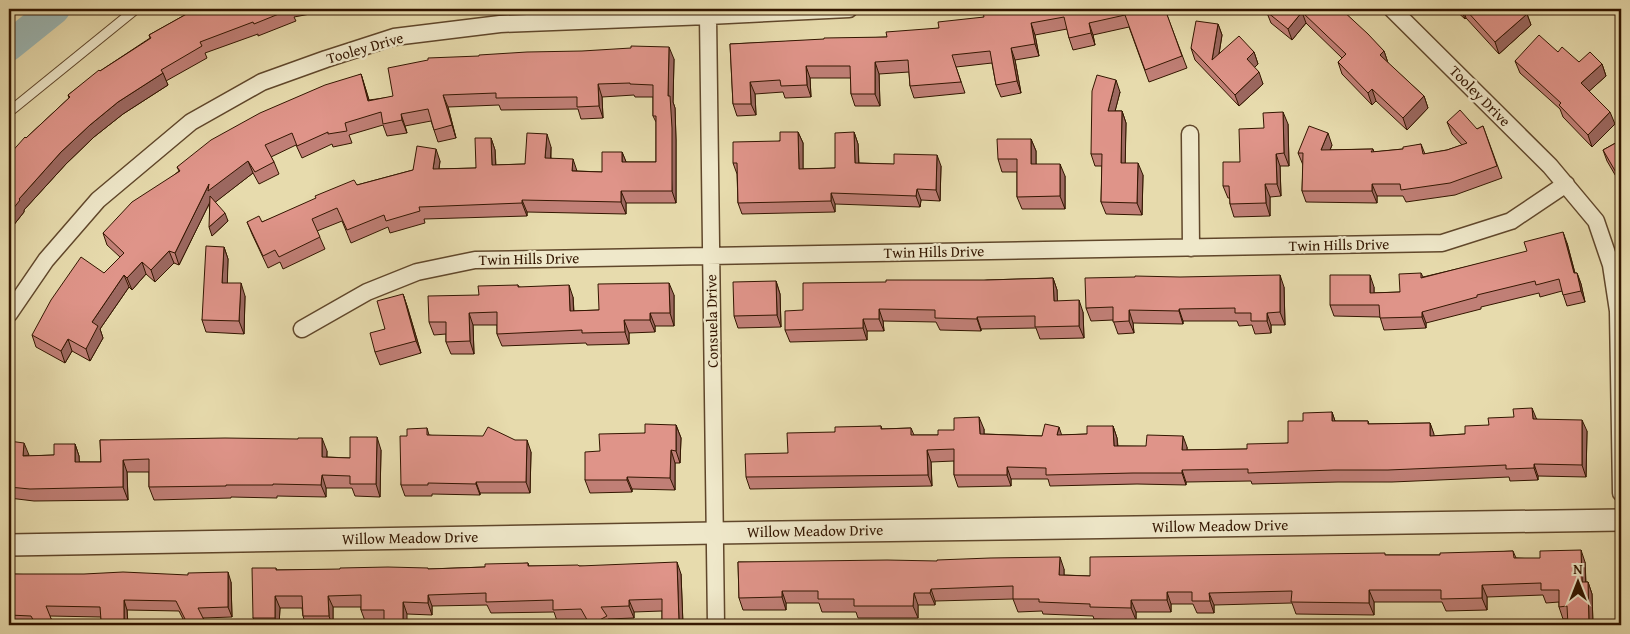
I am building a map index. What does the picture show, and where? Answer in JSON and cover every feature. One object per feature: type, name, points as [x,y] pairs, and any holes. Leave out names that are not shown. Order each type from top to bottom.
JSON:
[{"type":"street","name":"Tooley Drive","points":[[9,314],[46,260],[98,200],[191,122],[262,82],[394,37],[500,24],[707,12],[849,9]]},
{"type":"street","name":"Tooley Drive","points":[[1392,9],[1550,166],[1596,222],[1611,265],[1618,311],[1621,493]]},
{"type":"street","name":"Consuela Drive","points":[[707,12],[716,625]]},
{"type":"street","points":[[1190,134],[1191,248]]},
{"type":"street","name":"Twin Hills Drive","points":[[302,329],[367,292],[417,272],[475,260],[1442,243],[1511,221],[1566,184]]},
{"type":"street","name":"Willow Meadow Drive","points":[[9,545],[1621,520]]},
{"type":"lane","points":[[9,112],[136,9]]},
{"type":"building","points":[[191,9],[291,9],[200,42],[202,46],[161,70],[163,73],[118,102],[61,152],[19,199],[9,214],[9,155],[25,137],[70,97],[68,95],[99,70],[151,38],[149,35],[192,11]]},
{"type":"building","points":[[1004,9],[1165,9],[1182,56],[1145,70],[1125,15],[1089,23],[1091,33],[1069,38],[1064,17],[1031,23],[1035,44],[1011,48],[1017,81],[996,85],[990,51],[952,55],[961,82],[910,86],[908,60],[875,62],[875,94],[851,94],[850,66],[806,66],[807,85],[781,86],[780,80],[750,82],[751,104],[733,104],[730,44],[824,38],[887,37],[886,32],[939,28],[938,22],[984,17],[983,12]]},
{"type":"building","points":[[1269,9],[1341,9],[1384,51],[1380,55],[1424,96],[1403,118],[1372,89],[1368,93],[1338,62],[1346,54],[1302,12],[1288,29],[1267,12]]},
{"type":"building","points":[[1465,9],[1522,9],[1527,14],[1495,42]]},
{"type":"building","points":[[1196,21],[1218,24],[1212,60],[1239,36],[1254,52],[1247,59],[1259,72],[1235,95],[1191,48]]},
{"type":"building","points":[[1539,35],[1558,52],[1562,47],[1579,62],[1590,52],[1602,64],[1581,83],[1610,112],[1588,135],[1559,105],[1561,103],[1515,61]]},
{"type":"building","points":[[631,46],[669,47],[668,96],[670,96],[672,128],[672,191],[621,191],[621,202],[522,200],[522,203],[419,207],[420,211],[386,221],[384,215],[347,230],[337,208],[312,219],[320,237],[279,257],[275,250],[263,256],[247,222],[259,216],[262,222],[316,198],[315,196],[354,180],[357,185],[413,170],[417,146],[436,149],[433,169],[476,168],[475,138],[491,138],[492,165],[525,164],[527,133],[547,134],[545,158],[573,159],[572,171],[602,172],[602,152],[622,152],[622,162],[656,162],[656,116],[653,116],[653,85],[630,83],[598,84],[599,106],[577,107],[577,97],[496,98],[496,93],[443,95],[452,125],[434,130],[428,109],[401,114],[402,120],[383,124],[381,112],[345,123],[347,131],[328,134],[328,132],[297,146],[292,133],[265,145],[274,162],[255,172],[248,161],[208,191],[209,184],[175,253],[169,251],[151,270],[142,262],[127,278],[124,275],[92,322],[98,326],[86,349],[68,339],[61,351],[32,335],[51,300],[81,257],[104,273],[124,253],[103,233],[132,202],[180,171],[177,167],[211,140],[260,113],[325,85],[361,74],[368,101],[393,96],[388,68],[428,60],[428,58],[582,51],[631,48]]},
{"type":"building","points":[[1097,75],[1116,80],[1108,111],[1122,111],[1121,163],[1138,163],[1137,203],[1101,202],[1102,154],[1091,154],[1092,91]]},
{"type":"building","points":[[1460,110],[1477,129],[1483,126],[1497,166],[1450,183],[1401,190],[1400,184],[1372,184],[1372,191],[1302,191],[1303,153],[1298,153],[1309,126],[1328,133],[1321,150],[1373,149],[1371,152],[1403,149],[1403,147],[1421,144],[1423,154],[1447,150],[1467,143],[1447,122]]},
{"type":"building","points":[[1283,112],[1284,153],[1276,154],[1277,184],[1265,184],[1266,203],[1230,204],[1229,186],[1223,186],[1223,162],[1240,162],[1239,129],[1264,128],[1263,113]]},
{"type":"building","points":[[780,132],[798,132],[799,169],[835,168],[835,133],[854,132],[855,163],[894,164],[894,154],[937,155],[936,190],[917,189],[916,196],[831,193],[831,201],[738,203],[737,163],[733,163],[733,142],[780,141]]},
{"type":"building","points":[[997,139],[1031,139],[1031,164],[1060,164],[1060,196],[1017,197],[1017,159],[998,159]]},
{"type":"building","points":[[1621,140],[1621,181],[1603,150]]},
{"type":"building","points":[[210,196],[225,213],[209,227]]},
{"type":"building","points":[[1563,232],[1581,291],[1563,295],[1559,279],[1536,285],[1535,281],[1477,295],[1477,297],[1422,312],[1422,317],[1380,318],[1379,305],[1330,305],[1330,275],[1370,275],[1370,293],[1400,292],[1399,274],[1421,273],[1421,278],[1527,251],[1524,242]]},
{"type":"building","points":[[206,246],[224,247],[222,283],[241,283],[239,321],[202,320]]},
{"type":"building","points":[[1280,275],[1280,312],[1267,313],[1267,321],[1251,321],[1251,313],[1235,313],[1235,308],[1179,309],[1179,311],[1129,310],[1129,321],[1113,322],[1113,307],[1086,308],[1085,278]]},
{"type":"building","points":[[1053,278],[1054,301],[1079,300],[1079,326],[1035,327],[1035,316],[977,317],[977,319],[935,318],[935,310],[879,309],[879,319],[863,319],[863,328],[785,330],[785,311],[803,310],[803,283]]},
{"type":"building","points":[[776,281],[777,315],[734,316],[733,282]]},
{"type":"building","points":[[669,283],[670,313],[650,313],[650,320],[624,320],[625,332],[582,333],[582,330],[497,334],[497,312],[469,313],[470,341],[446,342],[446,322],[429,322],[428,296],[479,295],[478,286],[569,285],[570,311],[599,310],[598,284]]},
{"type":"building","points":[[403,294],[416,341],[375,352],[370,333],[385,329],[377,301]]},
{"type":"building","points":[[1532,408],[1533,419],[1582,420],[1582,465],[1534,464],[1534,468],[1506,469],[1506,465],[1388,470],[1248,473],[1248,469],[1182,470],[1182,473],[1046,475],[1046,468],[1007,467],[1007,475],[954,475],[954,449],[927,450],[928,475],[746,477],[745,454],[788,453],[787,433],[835,432],[835,427],[881,426],[881,429],[911,428],[911,435],[938,435],[938,430],[954,430],[954,418],[979,417],[980,434],[1042,436],[1045,424],[1059,427],[1057,435],[1087,434],[1087,426],[1113,426],[1114,446],[1146,446],[1147,435],[1183,436],[1182,450],[1247,449],[1247,444],[1288,443],[1288,421],[1303,421],[1303,413],[1332,412],[1332,421],[1368,421],[1368,424],[1430,423],[1430,436],[1465,434],[1465,426],[1489,425],[1488,418],[1514,417],[1513,409]]},
{"type":"building","points":[[645,424],[676,425],[676,451],[671,450],[670,478],[627,477],[627,480],[585,480],[585,452],[600,451],[599,434],[645,433]]},
{"type":"building","points":[[488,427],[515,440],[527,440],[526,482],[401,485],[400,436],[407,436],[407,429],[427,428],[427,435],[483,436]]},
{"type":"building","points":[[350,437],[377,437],[376,484],[350,484],[350,476],[322,475],[321,485],[273,484],[149,487],[149,459],[123,460],[123,487],[30,489],[9,487],[9,441],[24,443],[23,456],[54,455],[54,444],[75,444],[75,462],[101,462],[100,440],[322,438],[322,457],[350,458]]},
{"type":"building","points":[[1581,550],[1582,582],[1588,582],[1589,625],[1568,625],[1567,606],[1559,607],[1559,590],[1541,590],[1541,583],[1482,585],[1482,598],[1441,599],[1441,590],[1369,590],[1369,603],[1291,602],[1292,591],[1209,593],[1210,601],[1192,601],[1192,592],[1167,592],[1167,600],[1131,600],[1131,608],[1090,607],[1090,604],[1039,602],[1039,599],[1013,599],[1013,586],[931,589],[930,593],[914,593],[913,606],[854,606],[854,599],[818,599],[818,591],[782,591],[782,597],[739,598],[738,562],[937,561],[1060,557],[1059,575],[1090,576],[1090,557],[1385,553],[1385,555],[1440,555],[1440,553],[1513,551],[1514,558],[1540,558],[1540,551]]},
{"type":"building","points":[[677,562],[679,622],[674,622],[674,625],[662,625],[662,599],[629,600],[629,606],[601,607],[607,616],[590,625],[581,609],[553,610],[553,600],[486,602],[486,593],[428,595],[428,603],[403,602],[403,625],[384,625],[384,610],[361,610],[361,595],[328,596],[329,616],[303,616],[302,596],[275,596],[275,618],[253,618],[252,568],[276,568],[276,570],[388,567],[428,569],[485,567],[485,564],[528,563],[528,566],[579,566]]},
{"type":"building","points":[[123,572],[188,575],[188,573],[228,572],[228,607],[198,608],[206,624],[204,625],[188,625],[176,601],[124,600],[124,620],[101,620],[100,607],[46,606],[52,621],[45,621],[44,625],[36,625],[31,616],[9,615],[9,574]]},
{"type":"waterway","points":[[9,46],[55,9]]}]
